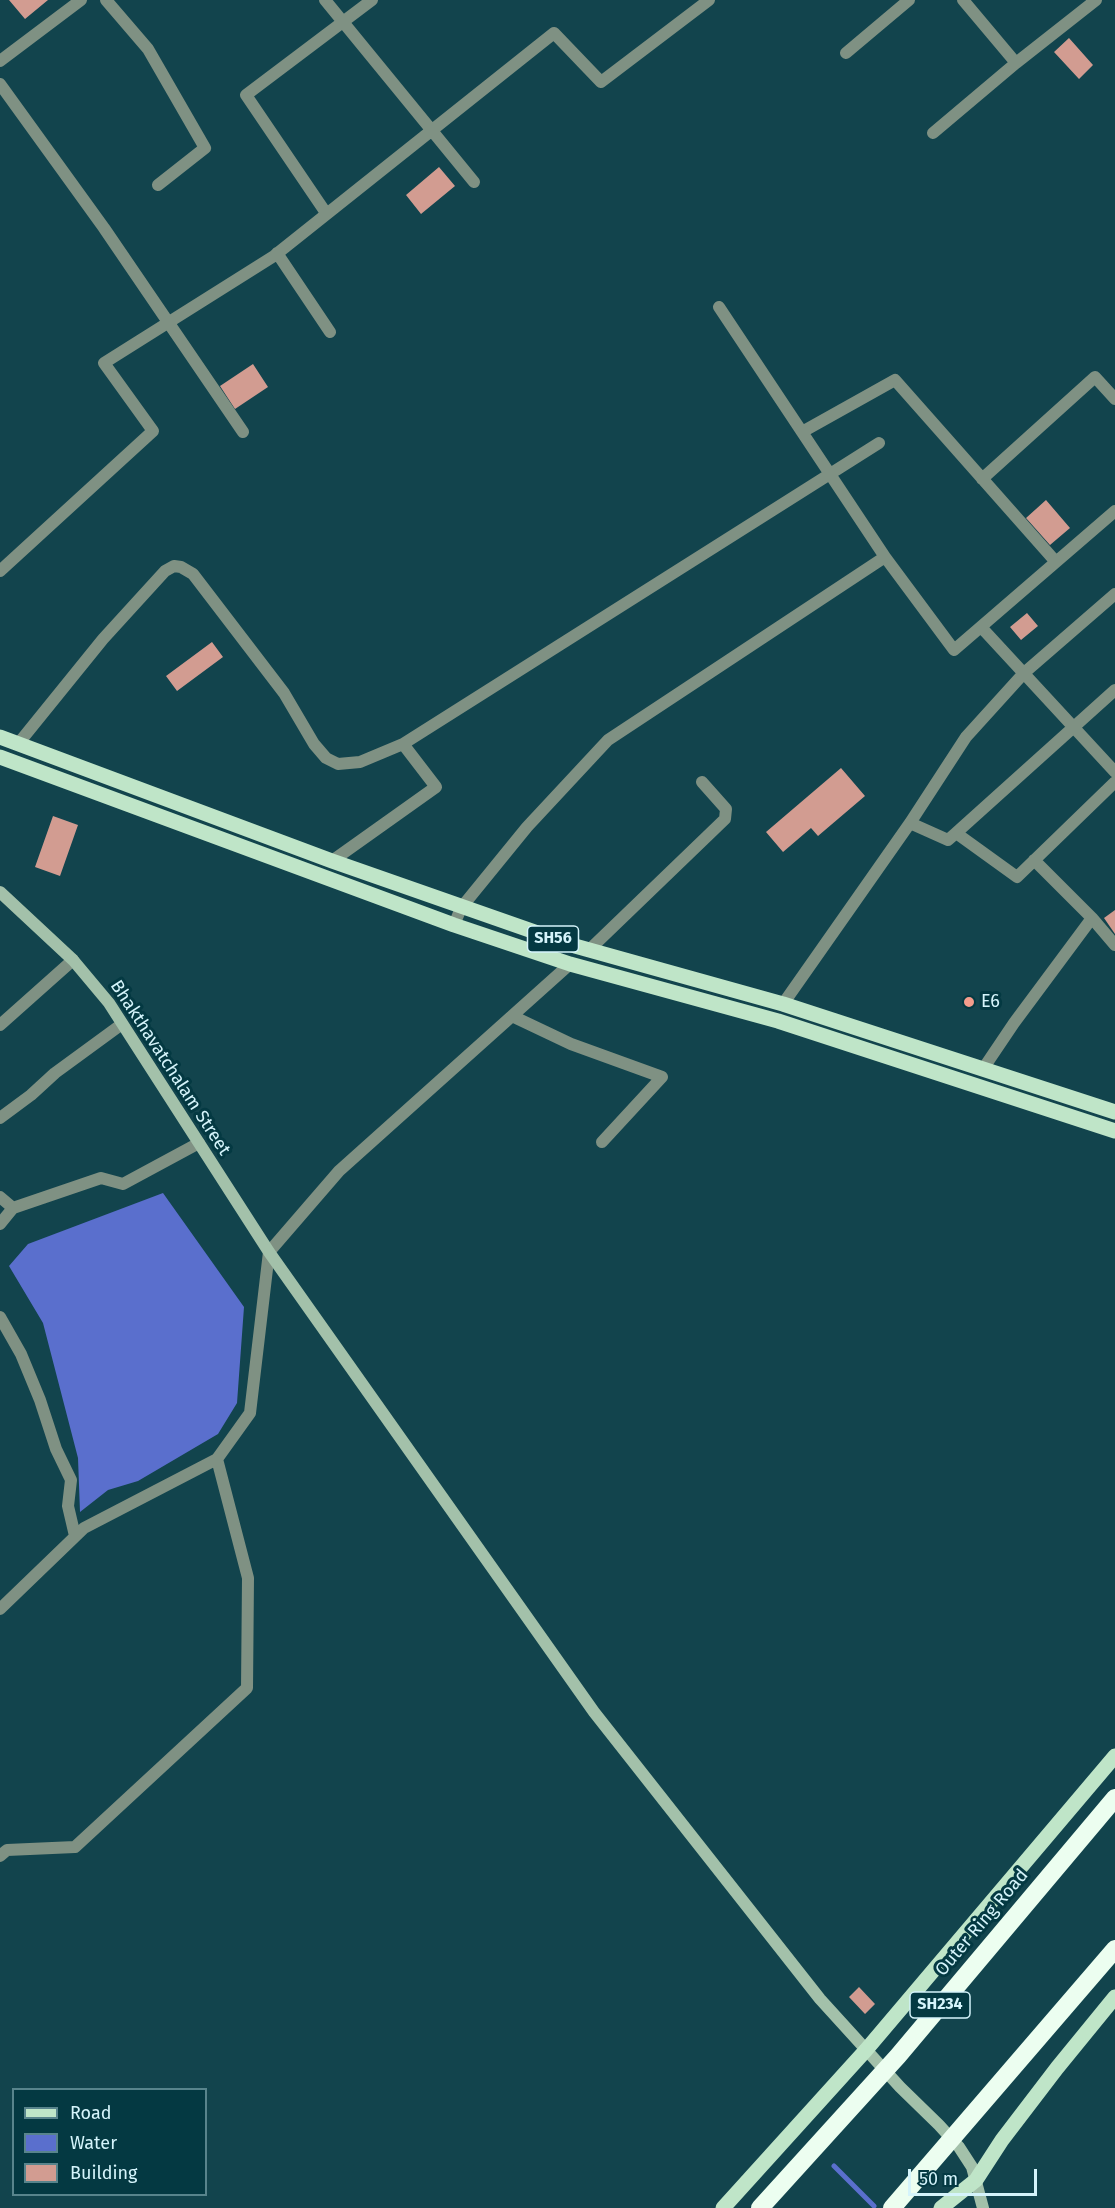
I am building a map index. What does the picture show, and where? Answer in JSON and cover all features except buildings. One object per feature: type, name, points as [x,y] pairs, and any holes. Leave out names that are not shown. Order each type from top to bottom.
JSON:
[{"type":"highway","name":"Outer Ring Road","points":[[760,2208],[898,2056],[1115,1798]]},
{"type":"highway","points":[[892,2208],[1115,1949]]},
{"type":"main road","name":"SH56","points":[[0,737],[462,908],[589,950],[783,1004],[1115,1112]]},
{"type":"main road","name":"SH56","points":[[0,757],[454,925],[570,964],[778,1021],[1115,1131]]},
{"type":"main road","points":[[723,2208],[866,2050],[1115,1756]]},
{"type":"main road","points":[[941,2208],[976,2180],[1002,2140],[1115,1997]]},
{"type":"street","points":[[0,61],[81,0]]},
{"type":"street","points":[[106,0],[148,49],[205,148],[158,185]]},
{"type":"street","points":[[325,0],[474,182]]},
{"type":"street","points":[[326,213],[246,95],[372,0]]},
{"type":"street","points":[[0,571],[153,431],[104,363],[277,253],[554,33],[601,82],[709,0]]},
{"type":"street","points":[[846,53],[909,0]]},
{"type":"street","points":[[963,0],[1016,63]]},
{"type":"street","points":[[933,133],[1096,0]]},
{"type":"street","points":[[0,84],[104,228],[243,432]]},
{"type":"street","points":[[277,253],[330,332]]},
{"type":"street","points":[[719,307],[885,556],[954,650],[1115,512]]},
{"type":"street","points":[[982,479],[1095,377],[1115,399]]},
{"type":"street","points":[[802,432],[895,380],[1056,562]]},
{"type":"street","points":[[18,744],[103,639],[165,571],[174,566],[193,574],[199,581],[284,693],[314,744],[326,758],[339,764],[360,762],[403,744],[879,443]]},
{"type":"street","points":[[454,925],[462,908],[527,826],[608,740],[885,556]]},
{"type":"street","points":[[783,1004],[910,823],[966,737],[1024,673],[1115,594]]},
{"type":"street","points":[[981,627],[1115,772]]},
{"type":"street","points":[[910,823],[948,840],[1115,690]]},
{"type":"street","points":[[332,861],[436,788],[403,744]]},
{"type":"street","points":[[589,950],[724,819],[726,809],[702,782]]},
{"type":"street","points":[[956,833],[1017,877],[1115,782]]},
{"type":"street","points":[[1034,860],[1092,918],[1115,945]]},
{"type":"street","name":"Bhakthavatchalam Street","points":[[0,891],[73,960],[109,1003],[269,1252],[594,1712],[813,1990],[900,2087],[959,2147],[972,2167],[982,2208]]},
{"type":"street","points":[[983,1069],[1092,918]]},
{"type":"street","points":[[0,1025],[73,960]]},
{"type":"street","points":[[0,1609],[84,1527],[217,1459],[250,1413],[269,1252],[339,1171],[570,964]]},
{"type":"street","points":[[512,1016],[571,1044],[662,1077],[602,1142]]},
{"type":"street","points":[[0,1118],[31,1095],[55,1073],[122,1024]]},
{"type":"street","points":[[0,1224],[13,1208],[101,1178],[123,1184],[198,1143]]},
{"type":"street","points":[[0,1197],[13,1208]]},
{"type":"street","points":[[0,1317],[21,1354],[40,1400],[56,1449],[71,1480],[68,1506],[75,1536]]},
{"type":"street","points":[[0,1856],[7,1850],[75,1847],[247,1688],[248,1578],[217,1459]]},
{"type":"water","points":[[163,1193],[244,1307],[237,1403],[218,1434],[138,1481],[108,1490],[80,1512],[78,1458],[43,1323],[9,1266],[28,1244]]},
{"type":"waterway","points":[[834,2166],[874,2206]]},
{"type":"place","name":"E6","points":[[969,1002]]}]
